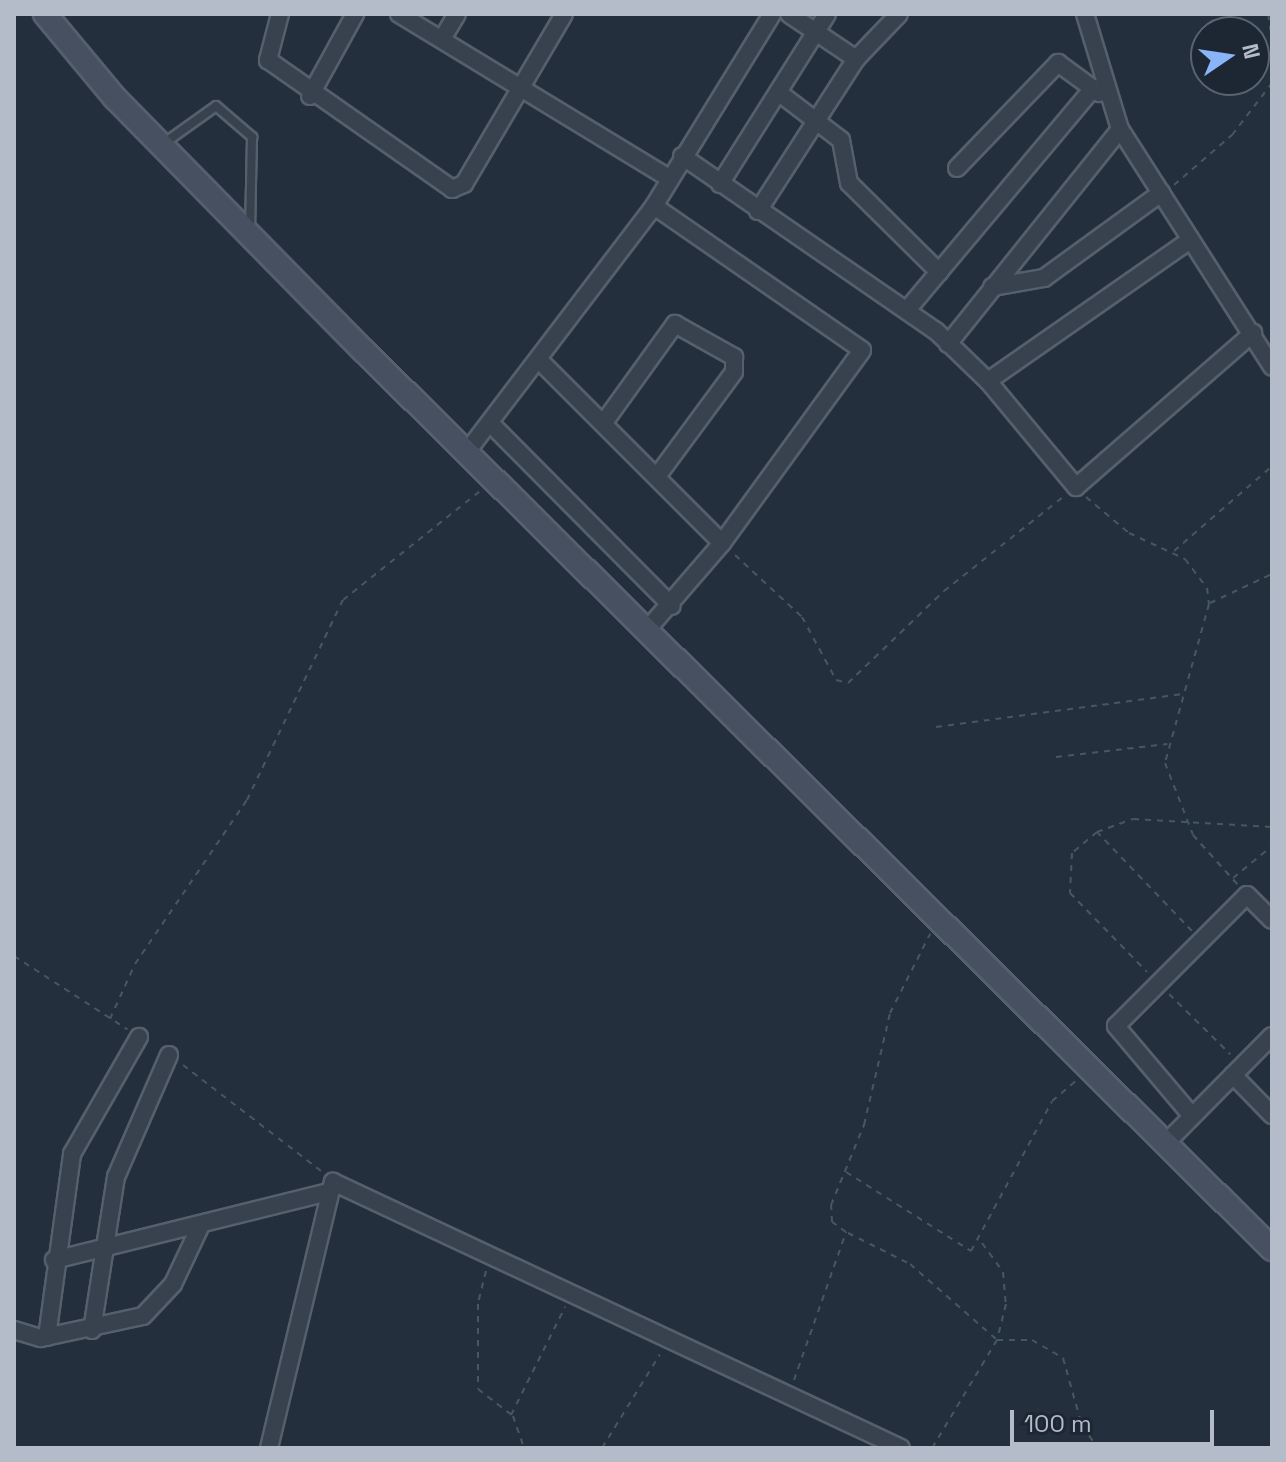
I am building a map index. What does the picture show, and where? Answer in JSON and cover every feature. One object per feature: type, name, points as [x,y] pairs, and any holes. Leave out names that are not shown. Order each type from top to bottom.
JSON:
[{"type":"main road","points":[[45,14],[163,144],[466,453],[941,918],[1164,1145],[1272,1249]]},
{"type":"street","points":[[280,14],[266,54],[310,96],[452,189],[464,184],[564,14]]},
{"type":"street","points":[[310,96],[355,14]]},
{"type":"street","points":[[399,14],[669,178]]},
{"type":"street","points":[[442,39],[457,14]]},
{"type":"street","points":[[466,453],[541,362],[654,206],[772,14]]},
{"type":"street","points":[[789,14],[856,59]]},
{"type":"street","points":[[720,184],[827,14]]},
{"type":"street","points":[[758,211],[856,59],[899,14]]},
{"type":"street","points":[[1084,15],[1108,101],[1120,129],[1272,367]]},
{"type":"street","points":[[957,168],[1046,70],[1064,63],[1108,101]]},
{"type":"street","points":[[907,310],[1093,88]]},
{"type":"street","points":[[778,92],[818,119],[841,140],[849,183],[939,272]]},
{"type":"street","points":[[948,344],[1120,129]]},
{"type":"street","points":[[682,156],[758,211],[907,310],[948,344],[988,381],[1076,487],[1253,333]]},
{"type":"street","points":[[992,287],[1044,278],[1161,193]]},
{"type":"street","points":[[646,631],[672,606],[722,543],[862,350],[654,206]]},
{"type":"street","points":[[988,381],[1190,240]]},
{"type":"street","points":[[605,421],[675,324],[734,357],[734,372],[658,475]]},
{"type":"street","points":[[541,362],[605,421],[722,543]]},
{"type":"street","points":[[492,425],[672,606]]},
{"type":"street","points":[[1192,1116],[1115,1030],[1247,895],[1272,920]]},
{"type":"street","points":[[1164,1145],[1233,1075],[1265,1052],[1272,1036]]},
{"type":"street","points":[[47,1337],[54,1260],[78,1138],[139,1037]]},
{"type":"street","points":[[92,1330],[103,1250],[128,1138],[169,1055]]},
{"type":"street","points":[[1233,1075],[1272,1115]]},
{"type":"street","points":[[269,1448],[333,1182],[901,1448]]},
{"type":"street","points":[[54,1260],[200,1227],[329,1192]]},
{"type":"street","points":[[14,1330],[47,1337],[92,1330],[143,1316],[160,1302],[200,1227]]},
{"type":"lane","points":[[163,144],[216,106],[252,137],[250,230]]},
{"type":"path","points":[[1268,14],[1272,38]]},
{"type":"path","points":[[1161,193],[1195,172],[1272,83]]},
{"type":"path","points":[[1173,552],[1272,466]]},
{"type":"path","points":[[110,1019],[135,964],[247,800],[343,600],[494,480]]},
{"type":"path","points":[[722,543],[802,617],[836,680],[848,683],[944,591],[1076,487],[1129,533],[1173,552],[1195,568],[1209,604],[1168,743],[1170,787],[1186,823],[1247,895]]},
{"type":"path","points":[[1209,604],[1272,574]]},
{"type":"path","points":[[936,727],[1184,693]]},
{"type":"path","points":[[1056,757],[1168,743]]},
{"type":"path","points":[[1075,898],[1072,853],[1097,832],[1133,819],[1272,827]]},
{"type":"path","points":[[1097,832],[1200,940]]},
{"type":"path","points":[[1232,879],[1272,846]]},
{"type":"path","points":[[941,918],[890,1013],[845,1172],[830,1213],[846,1232],[910,1264],[997,1340],[1032,1340],[1063,1358],[1082,1426],[1096,1445]]},
{"type":"path","points":[[845,1172],[967,1249],[981,1242],[1052,1101],[1091,1071]]},
{"type":"path","points":[[789,1396],[846,1232]]},
{"type":"path","points":[[932,1448],[997,1340],[1006,1304],[1003,1272],[981,1242]]},
{"type":"path","points":[[490,1258],[478,1304],[478,1389],[511,1415],[524,1448]]},
{"type":"path","points":[[511,1415],[571,1295]]},
{"type":"path","points":[[602,1448],[669,1341]]}]
